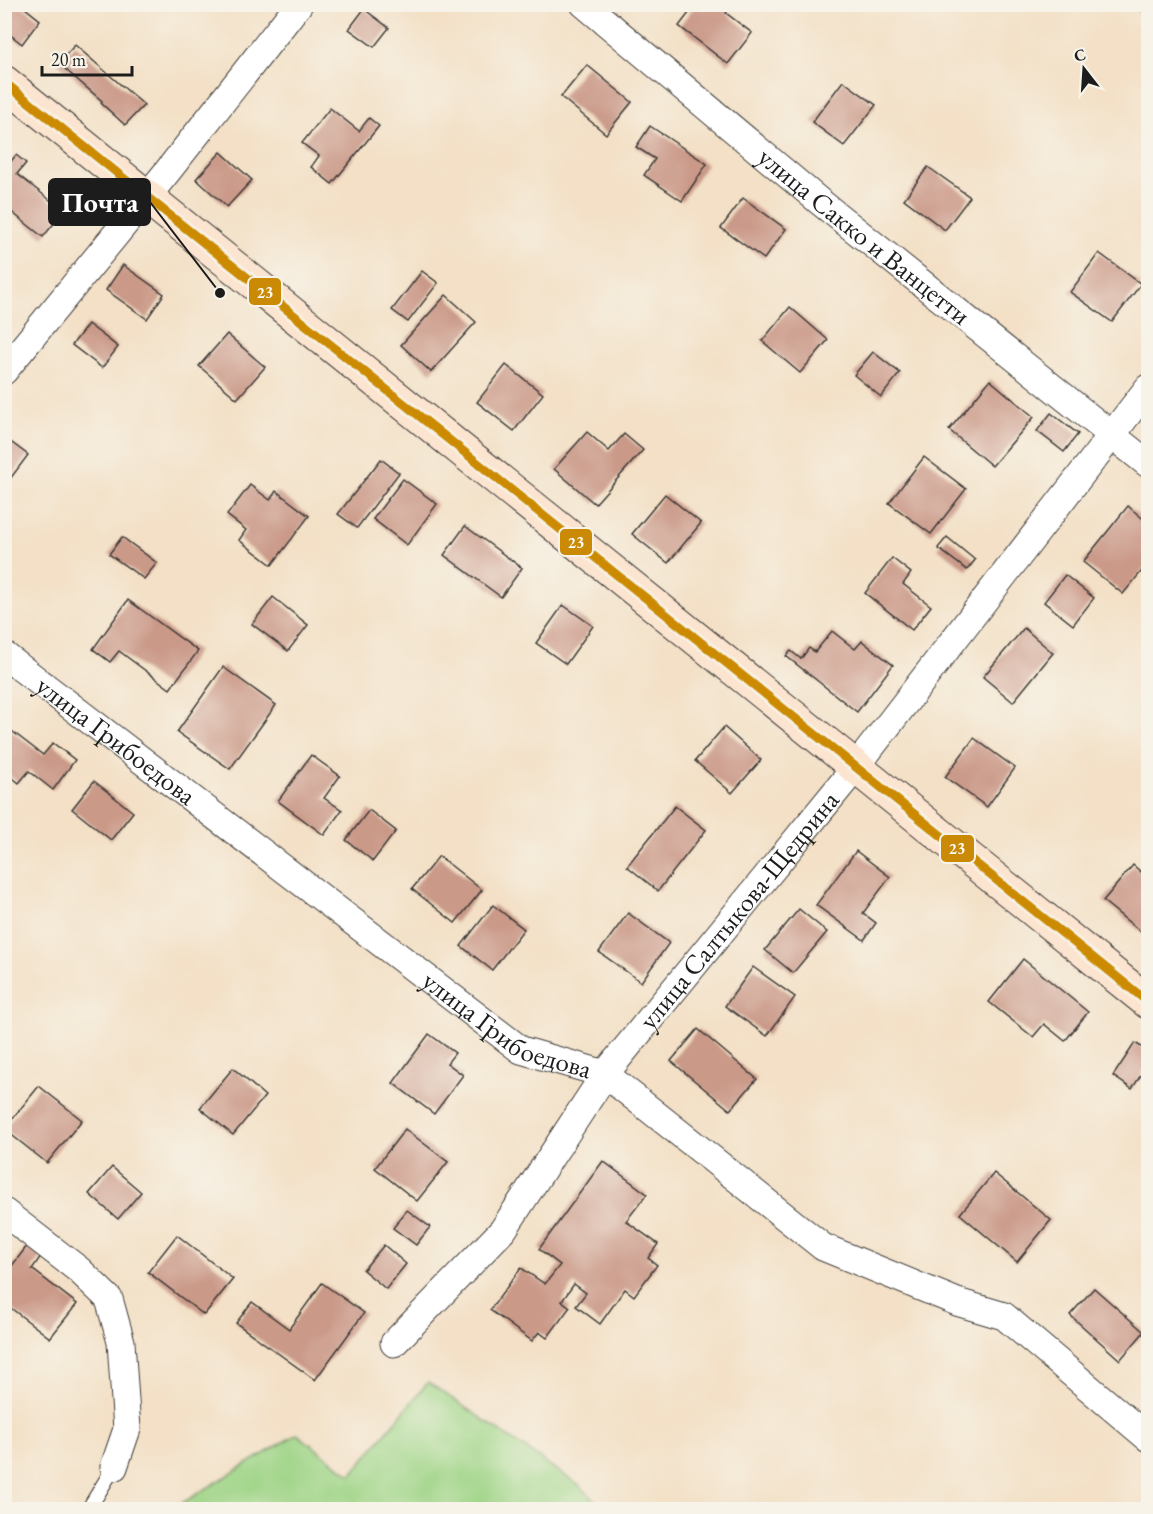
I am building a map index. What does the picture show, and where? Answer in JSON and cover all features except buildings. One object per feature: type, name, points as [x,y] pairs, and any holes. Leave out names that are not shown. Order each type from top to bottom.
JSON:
[{"type":"street","points":[[4,371],[147,197],[299,4]]},
{"type":"street","name":"улица Сакко и Ванцетти","points":[[584,4],[819,201],[1110,436],[1149,464]]},
{"type":"street","points":[[4,82],[1149,1002]]},
{"type":"street","name":"улица Салтыкова-Щедрина","points":[[393,1343],[503,1230],[605,1074],[855,768],[1149,388]]},
{"type":"street","name":"улица Грибоедова","points":[[4,655],[521,1050],[605,1074],[823,1247],[957,1302],[1004,1316],[1149,1438]]},
{"type":"street","points":[[4,1212],[79,1270],[109,1299],[121,1342],[127,1429],[114,1467]]},
{"type":"lane","points":[[88,1509],[114,1467]]},
{"type":"green space","points":[[428,1382],[580,1486],[604,1509],[172,1509],[297,1434],[351,1475]]},
{"type":"transit line","name":"23","points":[[4,82],[1148,1002]]},
{"type":"place","name":"Почта","points":[[220,293]]}]
